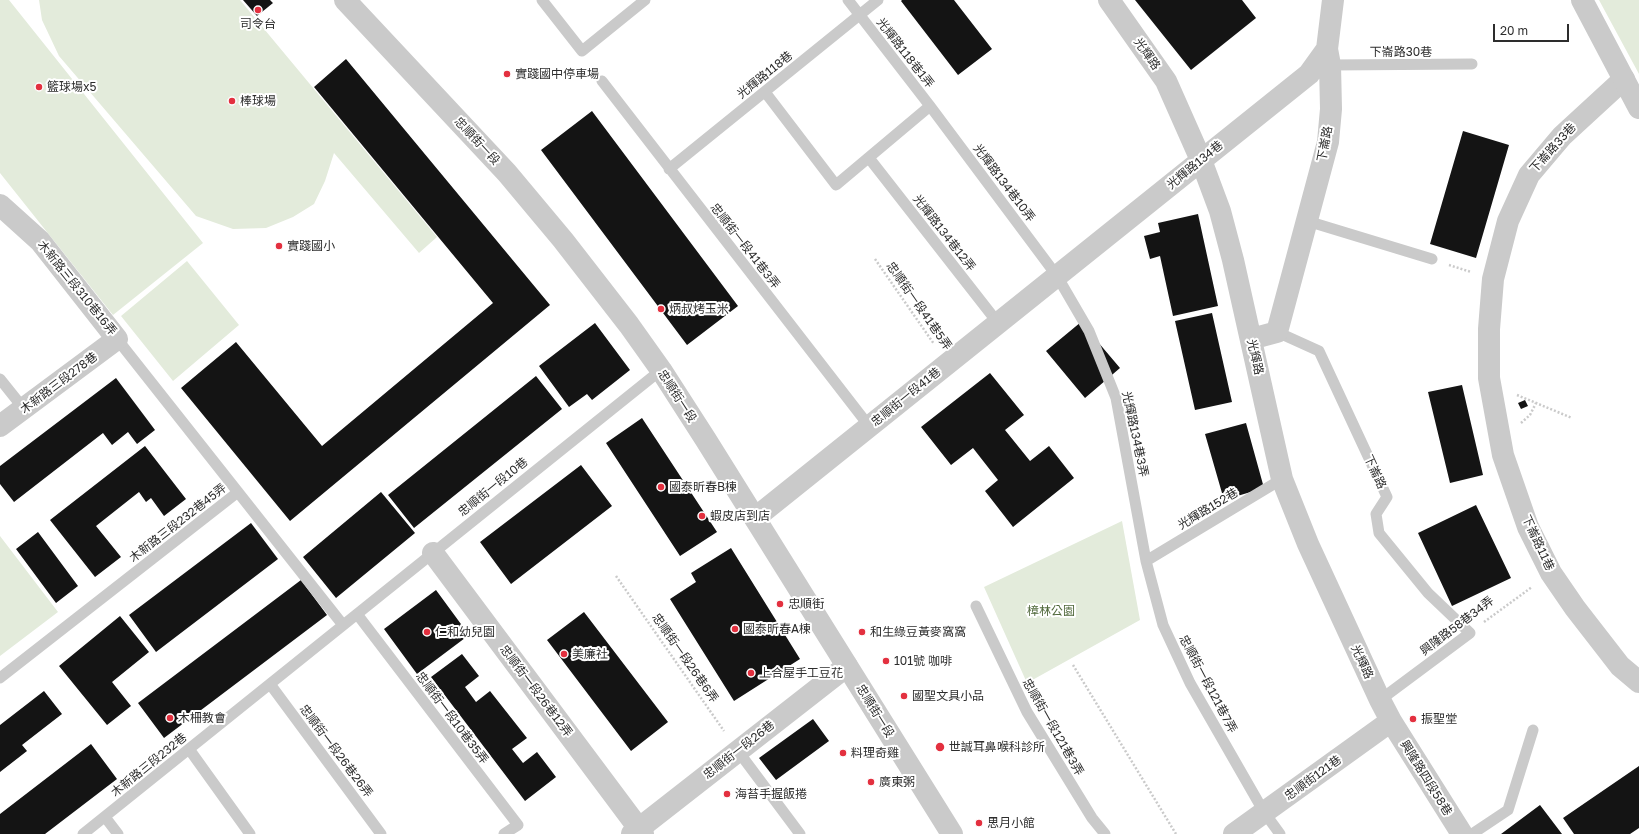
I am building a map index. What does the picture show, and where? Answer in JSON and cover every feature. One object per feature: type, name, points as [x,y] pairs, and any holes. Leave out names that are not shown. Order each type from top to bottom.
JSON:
[{"type":"street","name":"忠順街一段","points":[[345,0],[507,173],[599,285],[661,370],[952,834]]},
{"type":"street","name":"光輝路","points":[[1109,0],[1166,81],[1201,160],[1220,211],[1234,260],[1282,479],[1328,589],[1391,721]]},
{"type":"street","name":"下崙路","points":[[1277,332],[1328,142],[1331,109],[1329,57],[1333,0]]},
{"type":"street","points":[[1582,0],[1639,108]]},
{"type":"street","name":"光輝路134巷","points":[[1057,276],[1329,57]]},
{"type":"street","name":"下崙路33巷","points":[[1489,378],[1488,329],[1493,278],[1508,221],[1529,175],[1562,136],[1624,79]]},
{"type":"street","name":"木新路三段310巷16弄","points":[[0,206],[40,241],[117,339]]},
{"type":"street","name":"忠順街一段41巷","points":[[755,518],[1057,276]]},
{"type":"street","points":[[1251,339],[1277,332]]},
{"type":"street","name":"木新路三段278巷","points":[[0,426],[117,339]]},
{"type":"street","name":"下崙路11巷","points":[[1489,378],[1503,455],[1528,527],[1551,573],[1575,608],[1620,666],[1639,682]]},
{"type":"street","name":"忠順街一段26巷12弄","points":[[433,553],[638,832]]},
{"type":"street","name":"忠順街一段26巷","points":[[638,832],[738,751],[847,666]]},
{"type":"street","name":"忠順街121巷","points":[[1234,834],[1391,721]]},
{"type":"street","name":"興隆路四段58巷","points":[[1391,721],[1462,834]]},
{"type":"lane","points":[[542,0],[582,52],[645,0]]},
{"type":"lane","name":"光輝路118巷1弄","points":[[848,0],[930,106]]},
{"type":"lane","name":"光輝路118巷","points":[[669,169],[878,0]]},
{"type":"lane","name":"下崙路30巷","points":[[1329,57],[1472,64]]},
{"type":"lane","name":"忠順街一段41巷3弄","points":[[602,81],[869,426]]},
{"type":"lane","points":[[765,92],[836,185],[930,106]]},
{"type":"lane","name":"光輝路134巷10弄","points":[[930,106],[1057,276]]},
{"type":"lane","name":"光輝路134巷12弄","points":[[869,158],[998,323]]},
{"type":"lane","points":[[1307,220],[1432,260]]},
{"type":"lane","name":"光輝路134巷3弄","points":[[1057,276],[1089,331],[1116,398],[1146,561]]},
{"type":"lane","name":"下崙路","points":[[1277,332],[1319,351],[1386,497],[1376,514],[1379,533],[1428,593],[1470,633]]},
{"type":"lane","points":[[117,339],[238,492]]},
{"type":"lane","name":"忠順街一段10巷","points":[[343,625],[661,370]]},
{"type":"lane","points":[[0,379],[24,409]]},
{"type":"lane","name":"光輝路152巷","points":[[1146,561],[1282,479]]},
{"type":"lane","name":"木新路三段232巷45弄","points":[[0,678],[238,492],[343,625]]},
{"type":"lane","name":"忠順街一段121巷7弄","points":[[1146,561],[1163,626],[1190,683],[1264,812],[1280,834]]},
{"type":"lane","name":"忠順街一段121巷3弄","points":[[976,606],[1027,712],[1092,818],[1105,834]]},
{"type":"lane","name":"忠順街一段10巷35弄","points":[[356,614],[518,825],[504,834]]},
{"type":"lane","name":"木新路三段232巷","points":[[83,834],[343,625]]},
{"type":"lane","name":"興隆路58巷34弄","points":[[1380,700],[1470,633]]},
{"type":"lane","name":"忠順街一段26巷26弄","points":[[270,684],[381,834]]},
{"type":"lane","points":[[1472,834],[1508,810],[1533,730]]},
{"type":"lane","points":[[189,749],[250,834]]},
{"type":"lane","points":[[738,751],[800,834]]},
{"type":"lane","points":[[105,816],[118,834]]},
{"type":"path","name":"忠順街一段41巷5弄","points":[[875,259],[947,363]]},
{"type":"path","points":[[1432,260],[1493,278]]},
{"type":"path","points":[[1516,400],[1516,394],[1572,418]]},
{"type":"path","name":"興隆路58巷34弄","points":[[1470,633],[1551,573]]},
{"type":"path","name":"忠順街一段26巷6弄","points":[[616,576],[738,751]]},
{"type":"path","points":[[1073,665],[1176,834]]},
{"type":"green space","name":"籃球場x5","points":[[0,0],[9,0],[203,243],[113,315],[0,173]]},
{"type":"green space","points":[[39,0],[240,0],[437,237],[419,253],[334,153],[325,181],[314,204],[293,217],[266,228],[233,229],[196,216],[59,56],[42,20]]},
{"type":"green space","points":[[1599,0],[1639,0],[1639,74]]},
{"type":"green space","points":[[187,261],[239,325],[173,381],[121,316]]},
{"type":"green space","name":"樟林公園","points":[[1122,521],[1140,620],[1027,683],[984,587]]},
{"type":"green space","points":[[0,536],[58,612],[0,656]]},
{"type":"building","name":"司令台","points":[[243,0],[270,0],[273,3],[257,16]]},
{"type":"building","points":[[954,0],[992,49],[958,75],[901,1]]},
{"type":"building","points":[[1135,0],[1242,0],[1256,18],[1191,70]]},
{"type":"building","points":[[346,59],[550,305],[290,521],[181,388],[236,342],[322,446],[493,303],[314,87]]},
{"type":"building","points":[[592,111],[738,306],[687,345],[541,150]]},
{"type":"building","points":[[1463,131],[1509,145],[1476,258],[1430,244]]},
{"type":"building","points":[[1198,214],[1218,306],[1173,316],[1160,256],[1150,259],[1144,236],[1160,232],[1158,223]]},
{"type":"building","points":[[1212,313],[1232,402],[1195,410],[1175,321]]},
{"type":"building","points":[[1081,322],[1120,368],[1085,398],[1046,351]]},
{"type":"building","points":[[595,323],[630,370],[592,400],[587,394],[569,407],[539,366]]},
{"type":"building","points":[[990,373],[1024,415],[1005,430],[1030,461],[1049,446],[1074,478],[1013,527],[985,491],[998,480],[973,448],[951,465],[921,427]]},
{"type":"building","points":[[536,376],[562,409],[414,528],[388,495]]},
{"type":"building","points":[[116,378],[155,430],[137,444],[128,432],[112,445],[103,433],[14,502],[0,484],[0,466]]},
{"type":"building","points":[[1462,385],[1483,475],[1450,483],[1428,392]]},
{"type":"building","points":[[1525,400],[1528,406],[1521,409],[1518,403]]},
{"type":"building","name":"國泰昕春B棟","points":[[642,418],[717,532],[680,556],[606,443]]},
{"type":"building","points":[[1246,423],[1264,488],[1224,500],[1205,434]]},
{"type":"building","points":[[145,446],[186,499],[164,516],[151,498],[146,502],[139,492],[96,526],[121,557],[95,577],[50,520]]},
{"type":"building","points":[[581,465],[612,506],[511,584],[480,542]]},
{"type":"building","points":[[381,492],[415,533],[336,598],[303,557]]},
{"type":"building","points":[[1476,505],[1511,578],[1452,606],[1418,533]]},
{"type":"building","points":[[251,523],[278,559],[156,652],[129,615]]},
{"type":"building","points":[[38,532],[78,586],[56,603],[16,549]]},
{"type":"building","name":"國泰昕春A棟","points":[[731,548],[800,659],[734,701],[670,599],[696,582],[691,573]]},
{"type":"building","points":[[301,580],[327,615],[164,738],[138,703]]},
{"type":"building","name":"仁和幼兒園","points":[[436,590],[469,635],[417,674],[384,629]]},
{"type":"building","points":[[584,612],[668,722],[631,751],[547,640]]},
{"type":"building","points":[[120,616],[149,652],[112,682],[131,706],[107,725],[59,666]]},
{"type":"building","points":[[462,654],[479,676],[465,687],[476,702],[490,691],[527,738],[512,749],[523,763],[537,752],[556,777],[525,801],[431,677]]},
{"type":"building","points":[[44,691],[62,714],[22,745],[27,751],[0,772],[0,725]]},
{"type":"building","points":[[813,719],[829,741],[776,780],[759,758]]},
{"type":"building","points":[[91,744],[117,779],[45,834],[0,834],[0,814]]},
{"type":"building","points":[[1639,766],[1639,828],[1630,834],[1574,834],[1563,818]]},
{"type":"building","points":[[1540,805],[1562,834],[1501,834]]},
{"type":"place","name":"司令台","points":[[258,10]]},
{"type":"place","name":"實踐國中停車場","points":[[507,74]]},
{"type":"place","name":"籃球場x5","points":[[39,87]]},
{"type":"place","name":"棒球場","points":[[232,101]]},
{"type":"place","name":"實踐國小","points":[[279,246]]},
{"type":"place","name":"炳叔烤玉米","points":[[661,309]]},
{"type":"place","name":"國泰昕春B棟","points":[[661,487]]},
{"type":"place","name":"蝦皮店到店","points":[[702,516]]},
{"type":"place","name":"忠順街","points":[[780,604]]},
{"type":"place","name":"國泰昕春A棟","points":[[735,629]]},
{"type":"place","name":"仁和幼兒園","points":[[427,632]]},
{"type":"place","name":"和生綠豆黃麥窩窩","points":[[862,632]]},
{"type":"place","name":"美廉社","points":[[564,654]]},
{"type":"place","name":"101號 咖啡","points":[[886,661]]},
{"type":"place","name":"上合屋手工豆花","points":[[751,673]]},
{"type":"place","name":"國聖文具小品","points":[[904,696]]},
{"type":"place","name":"木柵教會","points":[[170,718]]},
{"type":"place","name":"振聖堂","points":[[1413,719]]},
{"type":"place","name":"世誠耳鼻喉科診所","points":[[940,747]]},
{"type":"place","name":"料理奇雞","points":[[843,753]]},
{"type":"place","name":"廣東粥","points":[[871,782]]},
{"type":"place","name":"海苔手握飯捲","points":[[727,794]]},
{"type":"place","name":"思月小館","points":[[979,823]]}]
